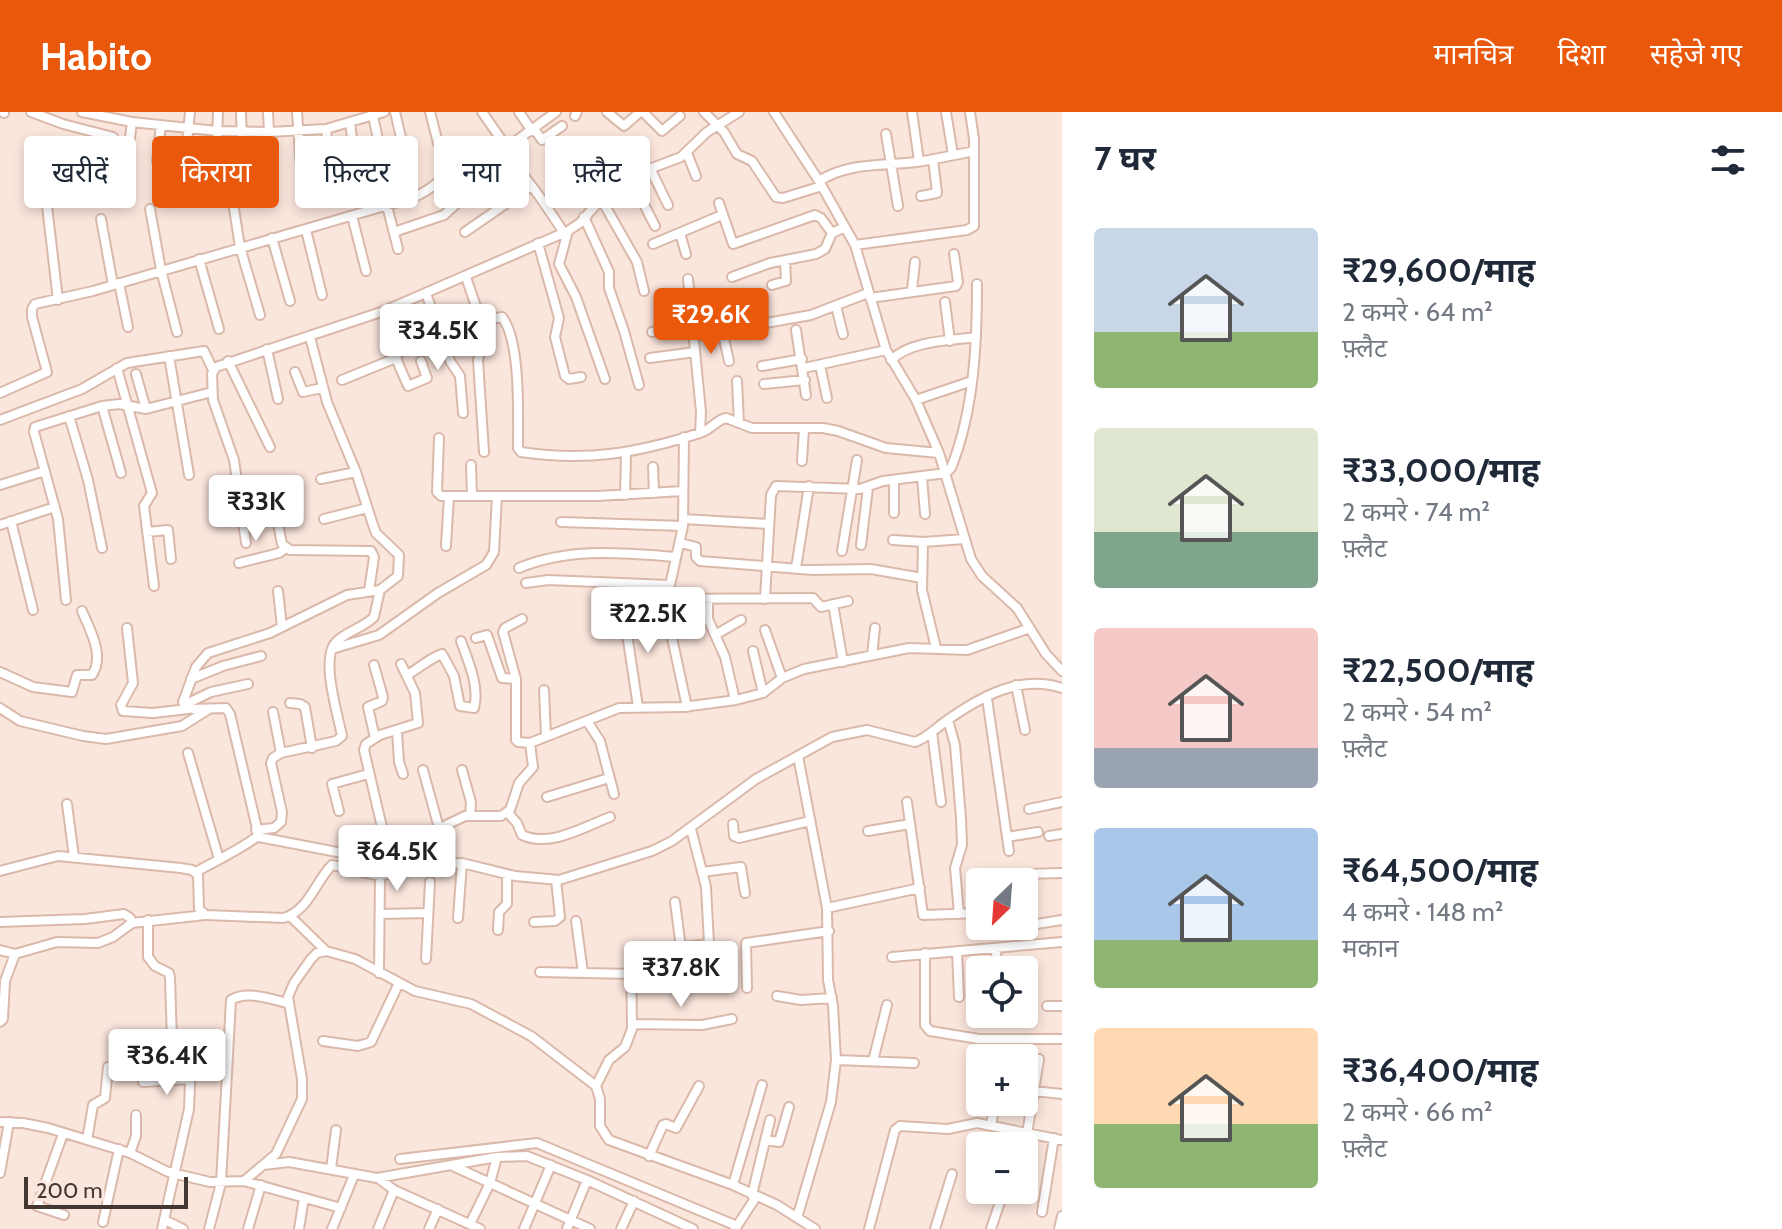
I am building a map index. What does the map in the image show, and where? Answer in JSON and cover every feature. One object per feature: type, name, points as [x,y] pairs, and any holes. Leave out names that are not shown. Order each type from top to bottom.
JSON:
[{"type":"street","points":[[31,112],[109,136]]},
{"type":"street","points":[[82,112],[132,122],[241,132],[326,129],[384,112]]},
{"type":"street","points":[[188,136],[190,112]]},
{"type":"street","points":[[217,136],[218,112]]},
{"type":"street","points":[[241,112],[241,136]]},
{"type":"street","points":[[268,112],[269,136]]},
{"type":"street","points":[[297,112],[299,136]]},
{"type":"street","points":[[395,112],[401,136]]},
{"type":"street","points":[[430,112],[436,136]]},
{"type":"street","points":[[482,112],[498,136]]},
{"type":"street","points":[[519,112],[542,140],[562,126]]},
{"type":"street","points":[[524,136],[556,112]]},
{"type":"street","points":[[607,112],[624,126],[642,112],[662,131],[680,116]]},
{"type":"street","points":[[704,112],[718,125],[735,152],[752,161],[778,198],[820,184],[839,170],[851,167],[891,165],[974,151]]},
{"type":"street","points":[[668,205],[650,168],[687,153],[699,138],[739,112]]},
{"type":"street","points":[[774,112],[855,245],[886,350],[916,400],[939,453],[976,568],[1006,595],[1046,654],[1061,670]]},
{"type":"street","points":[[912,112],[919,161]]},
{"type":"street","points":[[946,112],[953,155]]},
{"type":"street","points":[[855,245],[971,229],[975,223],[970,112]]},
{"type":"street","points":[[373,116],[377,136]]},
{"type":"street","points":[[130,136],[132,122]]},
{"type":"street","points":[[350,123],[352,136]]},
{"type":"street","points":[[160,136],[161,125]]},
{"type":"street","points":[[326,129],[327,136]]},
{"type":"street","points":[[886,134],[898,206]]},
{"type":"street","points":[[687,153],[696,176]]},
{"type":"street","points":[[921,196],[937,193],[933,159]]},
{"type":"street","points":[[465,232],[530,187],[566,232],[559,264],[576,297],[605,379]]},
{"type":"street","points":[[719,203],[730,241],[736,245],[815,215],[832,233]]},
{"type":"street","points":[[47,208],[58,300]]},
{"type":"street","points":[[0,393],[47,372],[32,309],[35,304],[116,284],[380,208]]},
{"type":"street","points":[[388,208],[398,249]]},
{"type":"street","points":[[394,232],[444,215],[452,208]]},
{"type":"street","points":[[213,370],[228,361],[384,311],[466,277],[566,232],[591,208]]},
{"type":"street","points":[[606,208],[637,262],[644,291]]},
{"type":"street","points":[[644,208],[655,226]]},
{"type":"street","points":[[150,209],[177,332]]},
{"type":"street","points":[[234,209],[240,247],[260,315]]},
{"type":"street","points":[[653,244],[722,215]]},
{"type":"street","points":[[352,216],[366,271]]},
{"type":"street","points":[[584,217],[609,272],[609,288],[639,385]]},
{"type":"street","points":[[101,219],[128,327]]},
{"type":"street","points":[[732,277],[822,251],[832,233],[845,227]]},
{"type":"street","points":[[306,230],[322,295]]},
{"type":"street","points":[[680,233],[686,254]]},
{"type":"street","points":[[272,238],[290,301]]},
{"type":"street","points":[[538,243],[559,318],[555,337],[565,376],[567,379],[581,377]]},
{"type":"street","points":[[693,336],[795,319],[869,296],[957,285],[954,254]]},
{"type":"street","points":[[199,259],[219,329]]},
{"type":"street","points":[[772,285],[786,281],[785,260]]},
{"type":"street","points":[[912,290],[915,262]]},
{"type":"street","points":[[466,277],[485,339],[478,360],[484,452]]},
{"type":"street","points":[[688,279],[701,412],[700,433]]},
{"type":"street","points":[[765,599],[771,495],[776,486],[868,488],[883,481],[946,473],[952,465],[963,432],[972,381],[977,284]]},
{"type":"street","points":[[426,293],[450,361],[460,376],[463,413]]},
{"type":"street","points":[[945,302],[950,341]]},
{"type":"street","points":[[402,303],[411,329]]},
{"type":"street","points":[[836,306],[843,334]]},
{"type":"street","points":[[384,311],[408,386],[427,378],[421,361]]},
{"type":"street","points":[[480,317],[502,317],[510,335],[517,385],[519,451],[581,458],[626,454],[700,433],[726,418],[752,428],[838,431],[895,449],[939,453]]},
{"type":"street","points":[[652,332],[692,326]]},
{"type":"street","points":[[722,330],[729,361]]},
{"type":"street","points":[[796,330],[806,395]]},
{"type":"street","points":[[187,706],[184,694],[196,667],[208,653],[282,627],[347,595],[380,590],[398,576],[399,555],[376,533],[356,472],[322,388],[310,337]]},
{"type":"street","points":[[891,360],[906,349],[976,337]]},
{"type":"street","points":[[342,380],[419,346]]},
{"type":"street","points":[[267,349],[278,399]]},
{"type":"street","points":[[762,366],[820,365],[886,350]]},
{"type":"street","points":[[0,420],[82,389],[127,363],[204,351],[213,370],[212,392],[234,460],[246,543]]},
{"type":"street","points":[[650,358],[695,352]]},
{"type":"street","points":[[169,356],[189,475]]},
{"type":"street","points":[[228,361],[270,447]]},
{"type":"street","points":[[820,365],[827,398]]},
{"type":"street","points":[[117,368],[152,493],[144,506],[154,586]]},
{"type":"street","points":[[295,372],[303,392],[322,388]]},
{"type":"street","points":[[136,374],[146,409]]},
{"type":"street","points":[[764,384],[805,380]]},
{"type":"street","points":[[737,381],[741,414],[739,423]]},
{"type":"street","points":[[916,400],[972,381]]},
{"type":"street","points":[[66,600],[55,507],[34,429],[102,406],[115,404],[146,409],[212,392]]},
{"type":"street","points":[[102,406],[121,473]]},
{"type":"street","points":[[69,416],[88,480],[102,548]]},
{"type":"street","points":[[802,461],[804,429]]},
{"type":"street","points":[[684,437],[681,543],[667,599],[687,707]]},
{"type":"street","points":[[439,438],[437,492],[441,496],[625,495],[683,491]]},
{"type":"street","points":[[625,495],[626,454]]},
{"type":"street","points":[[842,551],[857,460]]},
{"type":"street","points":[[471,465],[472,496]]},
{"type":"street","points":[[653,467],[654,493]]},
{"type":"street","points":[[1,483],[45,471]]},
{"type":"street","points":[[321,479],[356,472]]},
{"type":"street","points":[[922,477],[925,514]]},
{"type":"street","points":[[894,480],[894,513]]},
{"type":"street","points":[[796,568],[809,486]]},
{"type":"street","points":[[861,545],[868,488]]},
{"type":"street","points":[[446,546],[449,496]]},
{"type":"street","points":[[331,650],[379,635],[438,593],[486,565],[494,552],[497,496]]},
{"type":"street","points":[[0,525],[55,507]]},
{"type":"street","points":[[242,511],[275,508],[282,544],[286,548]]},
{"type":"street","points":[[324,519],[367,508]]},
{"type":"street","points":[[11,521],[33,610]]},
{"type":"street","points":[[561,522],[769,524]]},
{"type":"street","points":[[147,532],[168,530],[171,559]]},
{"type":"street","points":[[893,540],[923,542],[965,539]]},
{"type":"street","points":[[923,542],[924,603],[936,648]]},
{"type":"street","points":[[681,543],[696,547],[696,557],[700,561],[835,571],[871,569],[922,578]]},
{"type":"street","points":[[239,563],[279,553],[286,548],[371,551],[374,557],[369,591]]},
{"type":"street","points":[[519,568],[554,557],[597,553],[676,557]]},
{"type":"street","points":[[526,583],[548,580],[669,585]]},
{"type":"street","points":[[0,871],[48,857],[74,857],[196,872],[236,853],[257,833],[274,828],[281,822],[282,812],[271,763],[273,758],[281,753],[336,741],[342,736],[329,663],[331,650],[338,640],[374,617],[380,590]]},
{"type":"street","points":[[278,591],[282,627]]},
{"type":"street","points":[[642,603],[667,599],[813,598],[819,607],[848,601]]},
{"type":"street","points":[[708,599],[708,619],[725,657],[735,700]]},
{"type":"street","points":[[833,604],[843,662]]},
{"type":"street","points":[[623,607],[638,707]]},
{"type":"street","points":[[0,672],[33,687],[74,691],[77,675],[92,675],[96,671],[96,645],[82,611]]},
{"type":"street","points":[[522,619],[503,630],[516,679],[516,740],[530,743],[619,708],[687,707],[735,700],[763,693],[795,672],[909,648],[967,650],[1030,628]]},
{"type":"street","points":[[715,635],[741,620]]},
{"type":"street","points":[[127,628],[133,683],[121,705],[123,711],[153,713],[187,706],[211,692],[248,684]]},
{"type":"street","points":[[872,655],[875,628]]},
{"type":"street","points":[[765,630],[782,678]]},
{"type":"street","points":[[476,638],[487,635],[502,678],[516,679]]},
{"type":"street","points":[[407,675],[442,654],[454,676],[460,706],[474,708],[474,681],[461,641]]},
{"type":"street","points":[[753,651],[763,693]]},
{"type":"street","points":[[191,679],[261,656]]},
{"type":"street","points":[[388,853],[364,746],[375,738],[415,726],[419,720],[415,693],[401,664]]},
{"type":"street","points":[[374,665],[383,697],[382,701],[368,707],[375,738]]},
{"type":"street","points":[[332,865],[380,876],[428,864],[462,863],[507,874],[556,880],[652,851],[691,829],[756,779],[832,737],[857,731],[878,732],[910,742],[921,741],[948,720],[1016,685],[1036,682],[1062,688]]},
{"type":"street","points":[[1016,685],[1025,730]]},
{"type":"street","points":[[544,690],[546,736]]},
{"type":"street","points":[[987,698],[1009,851]]},
{"type":"street","points":[[290,703],[305,707],[312,748]]},
{"type":"street","points":[[187,706],[226,708],[230,714],[257,833]]},
{"type":"street","points":[[0,708],[20,721],[106,739],[182,726],[209,709]]},
{"type":"street","points":[[273,712],[281,753]]},
{"type":"street","points":[[948,720],[955,745],[961,818],[962,845],[955,868],[959,914]]},
{"type":"street","points":[[587,721],[598,736],[614,794]]},
{"type":"street","points":[[397,731],[403,774]]},
{"type":"street","points":[[932,732],[941,802]]},
{"type":"street","points":[[0,950],[15,954],[57,942],[98,943],[113,937],[132,923],[148,920],[206,915],[290,916],[305,904],[341,857],[388,853],[470,816],[493,818],[507,812],[519,783],[533,767],[530,743]]},
{"type":"street","points":[[188,753],[219,859]]},
{"type":"street","points":[[797,1218],[831,1102],[836,1060],[828,980],[827,908],[798,756]]},
{"type":"street","points":[[423,770],[439,828]]},
{"type":"street","points":[[462,770],[471,802],[470,816]]},
{"type":"street","points":[[339,811],[332,784],[368,774]]},
{"type":"street","points":[[547,797],[609,778]]},
{"type":"street","points":[[907,802],[923,915],[966,914]]},
{"type":"street","points":[[1029,809],[1062,802]]},
{"type":"street","points":[[67,804],[74,857]]},
{"type":"street","points":[[507,812],[522,835],[533,839],[560,836],[610,817]]},
{"type":"street","points":[[733,824],[734,836],[739,838],[810,821]]},
{"type":"street","points":[[868,831],[910,824]]},
{"type":"street","points":[[596,1086],[609,1060],[625,1047],[633,1024],[633,952],[706,946],[710,940],[702,872],[691,829]]},
{"type":"street","points":[[1007,837],[1038,832]]},
{"type":"street","points":[[257,833],[337,852],[371,855]]},
{"type":"street","points":[[1049,836],[1062,834]]},
{"type":"street","points":[[458,918],[462,863]]},
{"type":"street","points":[[702,872],[741,867],[745,893]]},
{"type":"street","points":[[196,872],[200,884],[199,909],[206,915]]},
{"type":"street","points":[[1038,874],[1062,873]]},
{"type":"street","points":[[498,930],[499,912],[507,904],[507,874]]},
{"type":"street","points":[[379,973],[380,876]]},
{"type":"street","points":[[534,922],[555,921],[560,917],[556,880]]},
{"type":"street","points":[[426,959],[430,882]]},
{"type":"street","points":[[827,908],[920,888]]},
{"type":"street","points":[[675,902],[681,948]]},
{"type":"street","points":[[381,914],[428,913]]},
{"type":"street","points":[[0,922],[85,919],[124,914],[132,923]]},
{"type":"street","points":[[290,916],[326,951]]},
{"type":"street","points":[[148,920],[148,957],[155,966],[169,973],[172,1040]]},
{"type":"street","points":[[1038,924],[1062,920]]},
{"type":"street","points":[[576,921],[583,973]]},
{"type":"street","points":[[747,988],[746,943],[829,931]]},
{"type":"street","points":[[1023,940],[1023,947]]},
{"type":"street","points":[[892,957],[1062,942]]},
{"type":"street","points":[[996,949],[996,956]]},
{"type":"street","points":[[244,1181],[269,1160],[302,1099],[302,1079],[287,1003],[302,971],[317,953],[326,951],[355,959],[415,991],[491,1012],[531,1036],[596,1086],[600,1099],[600,1126],[605,1137],[733,1185],[815,1229]]},
{"type":"street","points":[[957,951],[959,997]]},
{"type":"street","points":[[925,953],[925,1025],[930,1031],[979,1039],[1062,1039]]},
{"type":"street","points":[[0,1022],[3,1019],[5,981],[15,954]]},
{"type":"street","points":[[540,972],[633,974]]},
{"type":"street","points":[[323,1041],[358,1046],[371,1042],[399,983]]},
{"type":"street","points":[[209,1229],[221,1183],[231,1000],[237,996],[267,997],[287,1003]]},
{"type":"street","points":[[777,996],[801,1000],[832,998]]},
{"type":"street","points":[[873,1061],[887,1005]]},
{"type":"street","points":[[1047,1006],[1062,1006]]},
{"type":"street","points":[[633,1024],[702,1025],[732,1019]]},
{"type":"street","points":[[1038,1067],[1039,1059]]},
{"type":"street","points":[[836,1060],[914,1063]]},
{"type":"street","points":[[153,1063],[185,1061],[189,1079],[189,1109],[163,1225],[183,1229]]},
{"type":"street","points":[[87,1140],[93,1105],[105,1098],[108,1067]]},
{"type":"street","points":[[143,1082],[189,1079]]},
{"type":"street","points":[[733,1185],[762,1085]]},
{"type":"street","points":[[649,1156],[663,1125],[676,1128],[699,1086]]},
{"type":"street","points":[[1038,1091],[1062,1094]]},
{"type":"street","points":[[765,1140],[779,1142],[789,1107]]},
{"type":"street","points":[[130,1153],[136,1136],[136,1115]]},
{"type":"street","points":[[991,1126],[993,1116]]},
{"type":"street","points":[[400,1159],[537,1143],[634,1201],[736,1227],[754,1196],[770,1120]]},
{"type":"street","points":[[0,1173],[4,1122],[36,1126],[119,1149],[173,1173],[221,1183],[244,1181],[341,1208]]},
{"type":"street","points":[[869,1229],[897,1128],[948,1129],[977,1123],[1018,1132]]},
{"type":"street","points":[[331,1169],[336,1130]]},
{"type":"street","points":[[63,1134],[37,1206],[64,1215]]},
{"type":"street","points":[[1038,1136],[1058,1139],[1042,1212]]},
{"type":"street","points":[[103,1222],[119,1149]]},
{"type":"street","points":[[269,1160],[377,1178],[497,1157],[527,1156],[596,1177],[672,1209],[678,1226],[693,1229]]},
{"type":"street","points":[[377,1178],[394,1190],[475,1227],[497,1157]]},
{"type":"street","points":[[452,1165],[534,1203],[569,1224],[590,1229]]},
{"type":"street","points":[[524,1229],[551,1165]]},
{"type":"street","points":[[935,1229],[952,1174]]},
{"type":"street","points":[[332,1229],[354,1175]]},
{"type":"street","points":[[569,1224],[596,1177]]},
{"type":"street","points":[[248,1229],[261,1185]]},
{"type":"street","points":[[378,1229],[394,1190]]},
{"type":"street","points":[[299,1229],[304,1198]]},
{"type":"street","points":[[621,1229],[634,1201]]},
{"type":"street","points":[[991,1229],[999,1204]]},
{"type":"street","points":[[429,1229],[438,1209]]},
{"type":"street","points":[[1059,1229],[1062,1216]]}]
